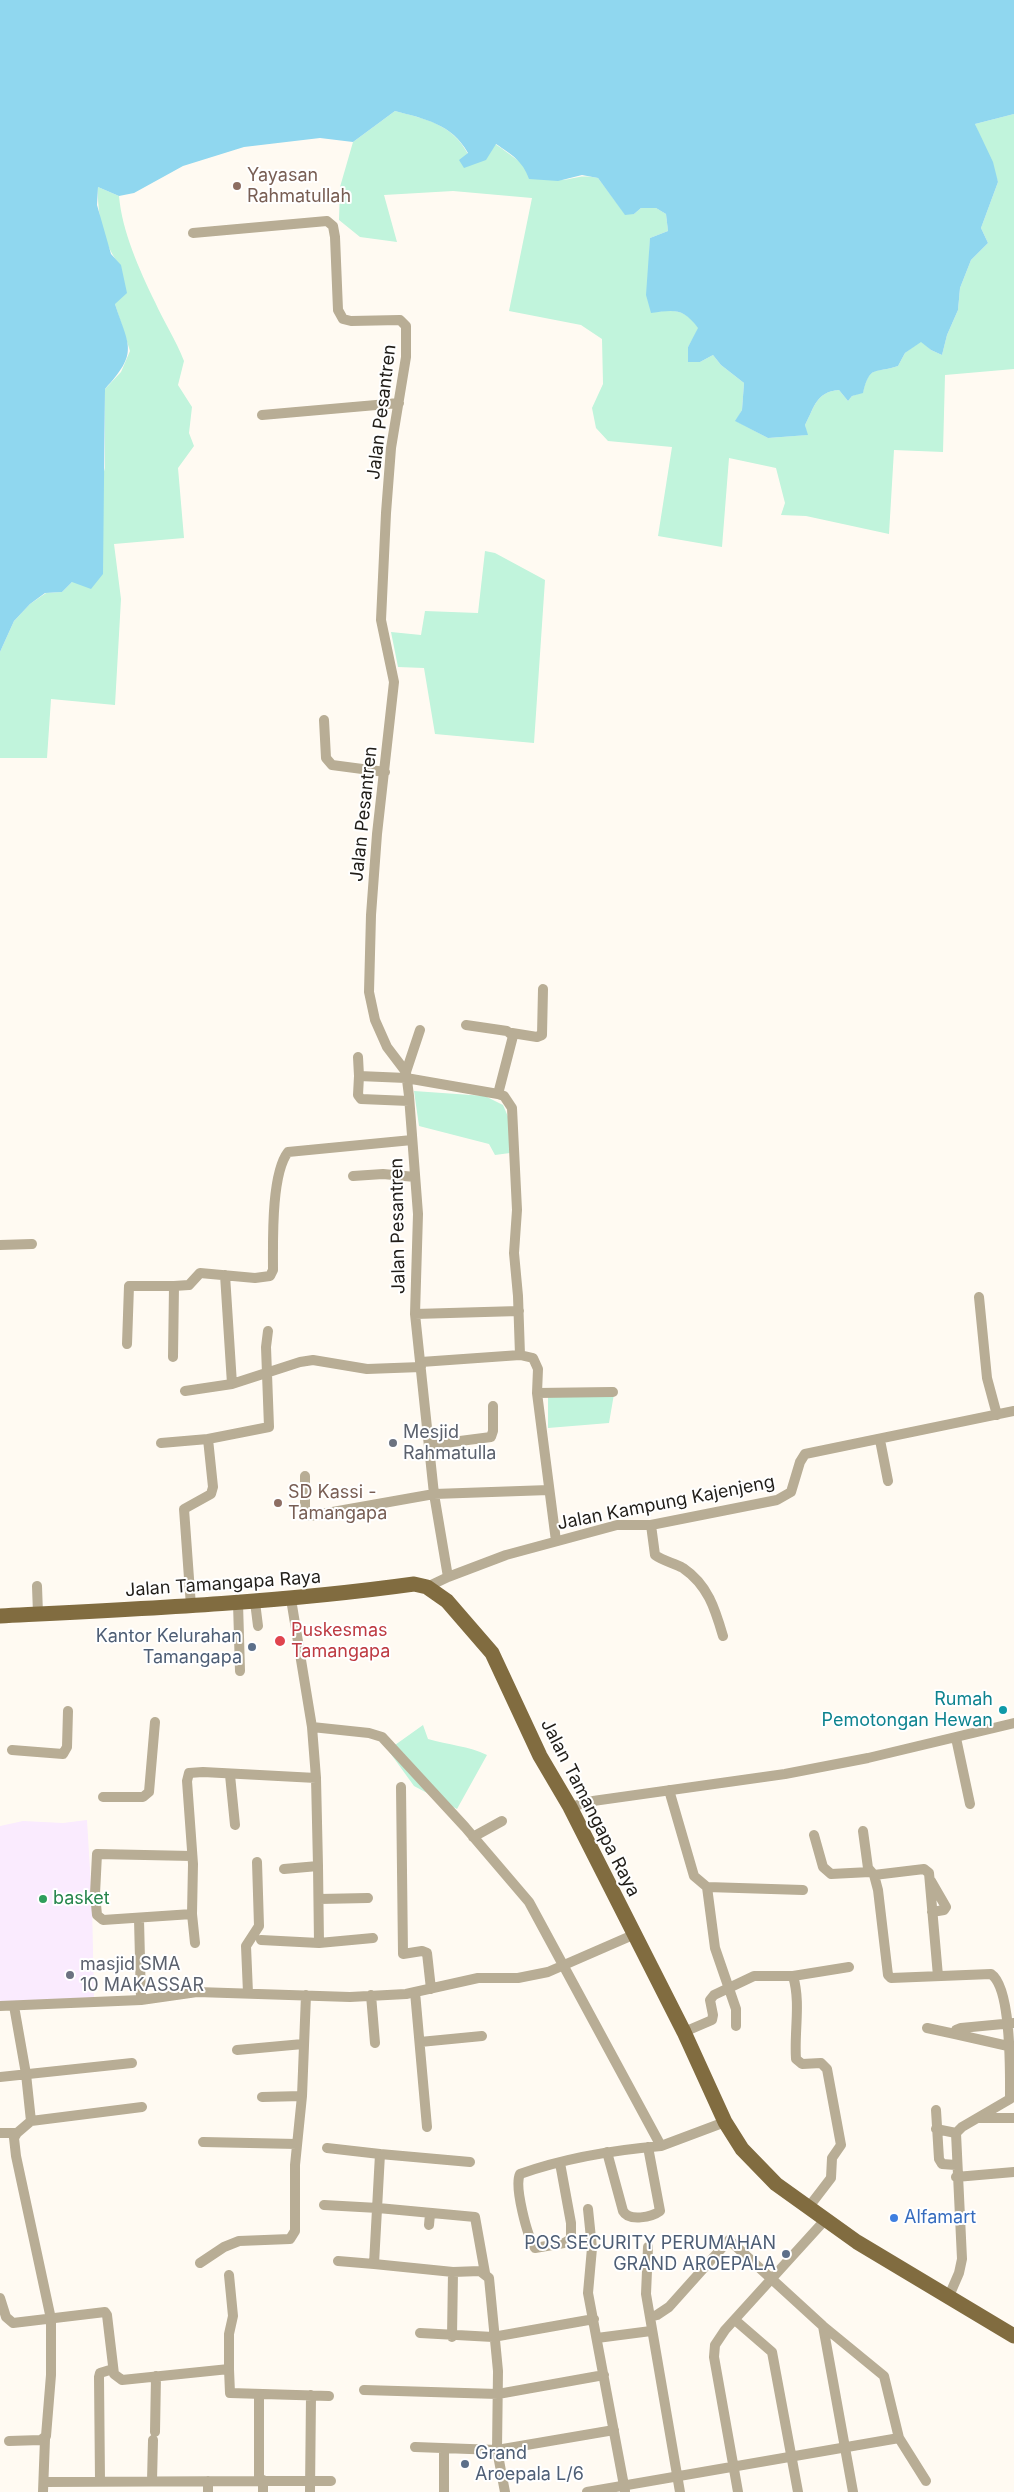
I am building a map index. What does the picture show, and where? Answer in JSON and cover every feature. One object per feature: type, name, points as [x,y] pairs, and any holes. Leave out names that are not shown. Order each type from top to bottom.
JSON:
[{"type":"main road","name":"Jalan Tamangapa Raya","points":[[0,1616],[255,1602],[414,1584],[427,1587],[447,1601],[492,1653],[540,1756],[570,1807],[633,1935],[684,2032],[725,2122],[742,2149],[764,2173],[825,2220],[882,2259],[949,2296],[1014,2336]]},
{"type":"street","name":"Jalan Pesantren","points":[[192,233],[327,221],[334,226],[338,310],[343,319],[351,321],[400,320],[406,326],[406,357],[391,448],[382,598],[381,620],[394,682],[371,915],[369,992],[379,1029],[387,1047],[406,1075],[418,1214],[415,1314],[434,1494],[448,1577]]},
{"type":"street","points":[[262,415],[399,403]]},
{"type":"street","points":[[324,720],[326,758],[332,765],[385,772]]},
{"type":"street","points":[[466,1025],[537,1037],[542,1034],[543,989]]},
{"type":"street","points":[[406,1075],[420,1030]]},
{"type":"street","points":[[498,1094],[514,1038],[512,1033]]},
{"type":"street","points":[[358,1057],[358,1095],[361,1099],[409,1101]]},
{"type":"street","points":[[358,1076],[406,1075],[498,1094],[504,1096],[512,1108],[517,1210],[514,1253],[519,1310],[520,1355]]},
{"type":"street","points":[[127,1344],[128,1286],[189,1285],[200,1273],[256,1278],[270,1276],[273,1270],[274,1206],[279,1178],[288,1152],[412,1140]]},
{"type":"street","points":[[353,1176],[383,1174],[416,1177]]},
{"type":"street","points":[[0,1246],[32,1244]]},
{"type":"street","points":[[225,1275],[232,1384]]},
{"type":"street","points":[[173,1357],[174,1286]]},
{"type":"street","points":[[979,1297],[988,1378],[997,1415]]},
{"type":"street","points":[[415,1314],[519,1310]]},
{"type":"street","points":[[161,1443],[208,1439],[269,1427],[266,1347],[268,1331]]},
{"type":"street","points":[[185,1391],[232,1384],[300,1362],[313,1360],[367,1369],[520,1355],[529,1356],[536,1363],[537,1393],[556,1540]]},
{"type":"street","points":[[537,1393],[613,1392]]},
{"type":"street","points":[[429,1444],[491,1437],[493,1431],[493,1406]]},
{"type":"street","name":"Jalan Kampung Kajenjeng","points":[[448,1577],[556,1540],[616,1525],[651,1525],[777,1500],[791,1492],[800,1462],[805,1454],[1014,1411]]},
{"type":"street","points":[[191,1606],[184,1509],[211,1494],[213,1487],[208,1439]]},
{"type":"street","points":[[880,1440],[888,1481]]},
{"type":"street","points":[[304,1476],[305,1511],[310,1516],[434,1494],[549,1490]]},
{"type":"street","points":[[651,1525],[655,1555],[682,1568],[705,1588],[714,1605],[723,1636]]},
{"type":"street","points":[[427,1587],[448,1577]]},
{"type":"street","points":[[37,1586],[38,1614]]},
{"type":"street","points":[[291,1599],[312,1727],[316,1778],[319,1943]]},
{"type":"street","points":[[255,1602],[258,1626]]},
{"type":"street","points":[[238,1603],[240,1672]]},
{"type":"street","points":[[12,1750],[63,1754],[67,1747],[68,1711]]},
{"type":"street","points":[[103,1797],[143,1797],[149,1792],[155,1722]]},
{"type":"street","points":[[570,1807],[593,1801],[784,1774],[956,1738],[1014,1723]]},
{"type":"street","points":[[312,1727],[369,1733],[382,1737],[529,1902],[661,2146]]},
{"type":"street","points":[[956,1738],[970,1804]]},
{"type":"street","points":[[195,1943],[192,1914],[192,1856],[187,1776],[189,1773],[203,1772],[230,1775],[316,1778]]},
{"type":"street","points":[[230,1775],[235,1825]]},
{"type":"street","points":[[401,1787],[403,1954],[422,1951],[427,1953],[431,1989]]},
{"type":"street","points":[[669,1790],[694,1876],[707,1887],[803,1890]]},
{"type":"street","points":[[473,1837],[502,1821]]},
{"type":"street","points":[[863,1832],[872,1874],[878,1890],[888,1976],[892,1978],[991,1974],[996,1977],[1002,1992],[1010,2023],[1008,2046],[1012,2074],[1012,2101],[977,2118],[956,2133],[936,2129]]},
{"type":"street","points":[[814,1834],[823,1868],[831,1874],[872,1874],[924,1869],[929,1873],[938,1976]]},
{"type":"street","points":[[192,1856],[97,1854],[96,1894],[100,1918],[140,1919],[192,1914]]},
{"type":"street","points":[[248,1993],[246,1946],[259,1926],[258,1862]]},
{"type":"street","points":[[284,1869],[318,1866]]},
{"type":"street","points":[[707,1887],[715,1948],[736,2010],[736,2026]]},
{"type":"street","points":[[319,1899],[368,1898]]},
{"type":"street","points":[[140,1919],[141,2000]]},
{"type":"street","points":[[0,2006],[141,2000],[197,1992],[371,1995],[415,1992],[478,1978],[534,1976],[565,1967],[633,1935]]},
{"type":"street","points":[[261,1940],[319,1943],[374,1938]]},
{"type":"street","points":[[684,2032],[712,2020],[710,2000],[714,1994],[729,1990],[754,1976],[792,1976],[849,1967]]},
{"type":"street","points":[[792,1976],[798,1998],[795,2026],[796,2059],[802,2064],[821,2063],[827,2068],[841,2145],[832,2158],[831,2178],[808,2208]]},
{"type":"street","points":[[415,1992],[427,2127]]},
{"type":"street","points":[[200,2263],[224,2247],[239,2241],[290,2239],[295,2231],[297,2144],[302,2096],[306,1995]]},
{"type":"street","points":[[371,1995],[374,2043]]},
{"type":"street","points":[[14,2006],[26,2074],[31,2120]]},
{"type":"street","points":[[955,2034],[956,2030],[961,2028],[1010,2023]]},
{"type":"street","points":[[927,2028],[1008,2046]]},
{"type":"street","points":[[420,2042],[482,2036]]},
{"type":"street","points":[[237,2050],[303,2044]]},
{"type":"street","points":[[0,2077],[132,2063]]},
{"type":"street","points":[[262,2097],[302,2096]]},
{"type":"street","points":[[142,2107],[31,2120],[16,2133],[14,2143],[16,2156],[50,2319],[51,2375],[47,2432],[44,2439],[43,2487],[100,2481],[331,2481]]},
{"type":"street","points":[[936,2110],[939,2159],[942,2164],[956,2165]]},
{"type":"street","points":[[977,2118],[1014,2118]]},
{"type":"street","points":[[560,2163],[571,2223],[571,2239],[564,2243],[535,2248],[530,2241],[517,2179],[520,2174],[560,2163],[607,2152],[661,2146],[725,2122]]},
{"type":"street","points":[[0,2133],[16,2133]]},
{"type":"street","points":[[949,2296],[962,2259],[956,2177],[956,2133]]},
{"type":"street","points":[[202,2142],[297,2144]]},
{"type":"street","points":[[326,2148],[470,2162]]},
{"type":"street","points":[[607,2152],[623,2211],[625,2215],[631,2218],[660,2211],[648,2148]]},
{"type":"street","points":[[374,2264],[380,2154]]},
{"type":"street","points":[[956,2177],[1014,2172]]},
{"type":"street","points":[[324,2205],[475,2217],[485,2273],[489,2278],[498,2394],[497,2450],[505,2492]]},
{"type":"street","points":[[588,2208],[592,2248],[588,2293],[624,2489]]},
{"type":"street","points":[[429,2225],[430,2214]]},
{"type":"street","points":[[738,2492],[714,2357],[718,2339],[825,2220]]},
{"type":"street","points":[[650,2317],[670,2307],[729,2240],[823,2326],[884,2376],[899,2438],[926,2482]]},
{"type":"street","points":[[648,2247],[646,2294],[680,2492]]},
{"type":"street","points":[[338,2261],[452,2272],[485,2273]]},
{"type":"street","points":[[452,2272],[452,2336]]},
{"type":"street","points":[[229,2275],[233,2316],[229,2334],[230,2393],[330,2396]]},
{"type":"street","points":[[0,2298],[6,2317],[10,2322],[104,2312],[107,2315],[113,2369],[116,2378],[122,2380],[229,2369]]},
{"type":"street","points":[[420,2333],[493,2337],[594,2319]]},
{"type":"street","points":[[735,2320],[772,2352],[798,2492]]},
{"type":"street","points":[[823,2326],[853,2492]]},
{"type":"street","points":[[597,2338],[652,2331]]},
{"type":"street","points":[[100,2481],[99,2377],[100,2373],[113,2369]]},
{"type":"street","points":[[364,2390],[498,2394],[604,2375]]},
{"type":"street","points":[[152,2481],[156,2376]]},
{"type":"street","points":[[260,2395],[261,2480],[263,2492]]},
{"type":"street","points":[[310,2492],[312,2395]]},
{"type":"street","points":[[415,2447],[497,2450],[614,2430]]},
{"type":"street","points":[[587,2492],[624,2489],[677,2476],[734,2467],[790,2455],[899,2438]]},
{"type":"street","points":[[9,2440],[44,2439]]},
{"type":"street","points":[[444,2448],[444,2492]]},
{"type":"street","points":[[208,2481],[208,2492]]},
{"type":"shaded area","points":[[87,1820],[92,1903],[94,1999],[0,2004],[0,1826],[23,1821],[63,1823]]},
{"type":"green space","points":[[395,111],[428,120],[446,129],[462,144],[468,154],[495,144],[535,172],[552,179],[560,180],[586,176],[598,178],[625,214],[634,214],[641,208],[656,208],[666,214],[668,231],[650,238],[651,312],[678,312],[693,321],[699,328],[688,347],[700,362],[713,355],[721,365],[744,383],[742,410],[736,421],[768,438],[807,435],[805,425],[814,406],[821,397],[831,391],[839,390],[848,401],[852,396],[863,392],[868,377],[871,374],[898,366],[905,353],[921,341],[931,350],[942,355],[947,335],[958,310],[960,288],[971,260],[988,243],[981,228],[998,182],[975,124],[1014,114],[1014,369],[945,375],[943,452],[894,450],[889,534],[806,516],[781,515],[785,503],[776,468],[729,458],[722,547],[658,536],[672,447],[608,441],[596,428],[592,408],[603,384],[602,339],[581,325],[509,311],[532,198],[453,191],[384,195],[397,242],[360,237],[339,220],[340,187],[353,142]]},
{"type":"green space","points":[[98,187],[119,196],[127,236],[137,263],[184,361],[178,385],[192,407],[189,433],[194,446],[178,468],[184,538],[114,544],[121,599],[115,705],[51,699],[47,758],[0,758],[0,652],[14,621],[30,604],[46,593],[62,592],[72,582],[105,468],[105,389],[121,372],[130,351],[115,304],[121,266],[110,249],[102,229]]},
{"type":"green space","points":[[485,551],[495,553],[545,580],[534,743],[435,734],[424,668],[398,667],[391,632],[421,635],[425,611],[478,613]]},
{"type":"green space","points":[[414,1091],[485,1096],[503,1105],[509,1119],[510,1153],[495,1155],[489,1144],[419,1126]]},
{"type":"green space","points":[[548,1393],[614,1394],[609,1423],[548,1428]]},
{"type":"green space","points":[[423,1725],[428,1739],[487,1755],[457,1809],[414,1786],[388,1750]]},
{"type":"water","points":[[0,0],[1014,0],[1014,114],[975,124],[993,162],[998,182],[981,228],[988,243],[971,260],[960,288],[958,310],[947,335],[942,355],[931,350],[921,342],[905,353],[898,366],[879,370],[871,374],[863,393],[852,396],[848,401],[839,390],[825,394],[817,401],[805,425],[808,435],[768,438],[735,421],[742,410],[744,383],[721,365],[713,355],[700,362],[688,362],[688,347],[698,328],[688,317],[672,311],[651,313],[646,295],[650,238],[668,231],[666,214],[656,208],[641,208],[634,214],[625,215],[598,178],[582,175],[558,181],[529,179],[520,163],[496,144],[486,160],[464,168],[459,160],[468,153],[454,135],[437,124],[395,111],[353,142],[320,138],[244,147],[183,166],[134,193],[119,196],[98,187],[97,205],[111,254],[121,265],[127,293],[115,304],[127,340],[128,349],[123,366],[105,389],[103,574],[91,589],[72,582],[62,592],[45,593],[30,604],[14,621],[0,652]]},
{"type":"place","name":"Yayasan Rahmatullah","points":[[237,186]]},
{"type":"place","name":"Mesjid Rahmatulla","points":[[393,1443]]},
{"type":"place","name":"SD Kassi - Tamangapa","points":[[278,1503]]},
{"type":"place","name":"Puskesmas Tamangapa","points":[[280,1641]]},
{"type":"place","name":"Kantor Kelurahan Tamangapa","points":[[252,1647]]},
{"type":"place","name":"Rumah Pemotongan Hewan","points":[[1003,1710]]},
{"type":"place","name":"basket","points":[[43,1899]]},
{"type":"place","name":"masjid SMA 10 MAKASSAR","points":[[70,1975]]},
{"type":"place","name":"Alfamart","points":[[894,2218]]},
{"type":"place","name":"POS SECURITY PERUMAHAN GRAND AROEPALA","points":[[786,2254]]},
{"type":"place","name":"Grand Aroepala L/6","points":[[465,2464]]}]
